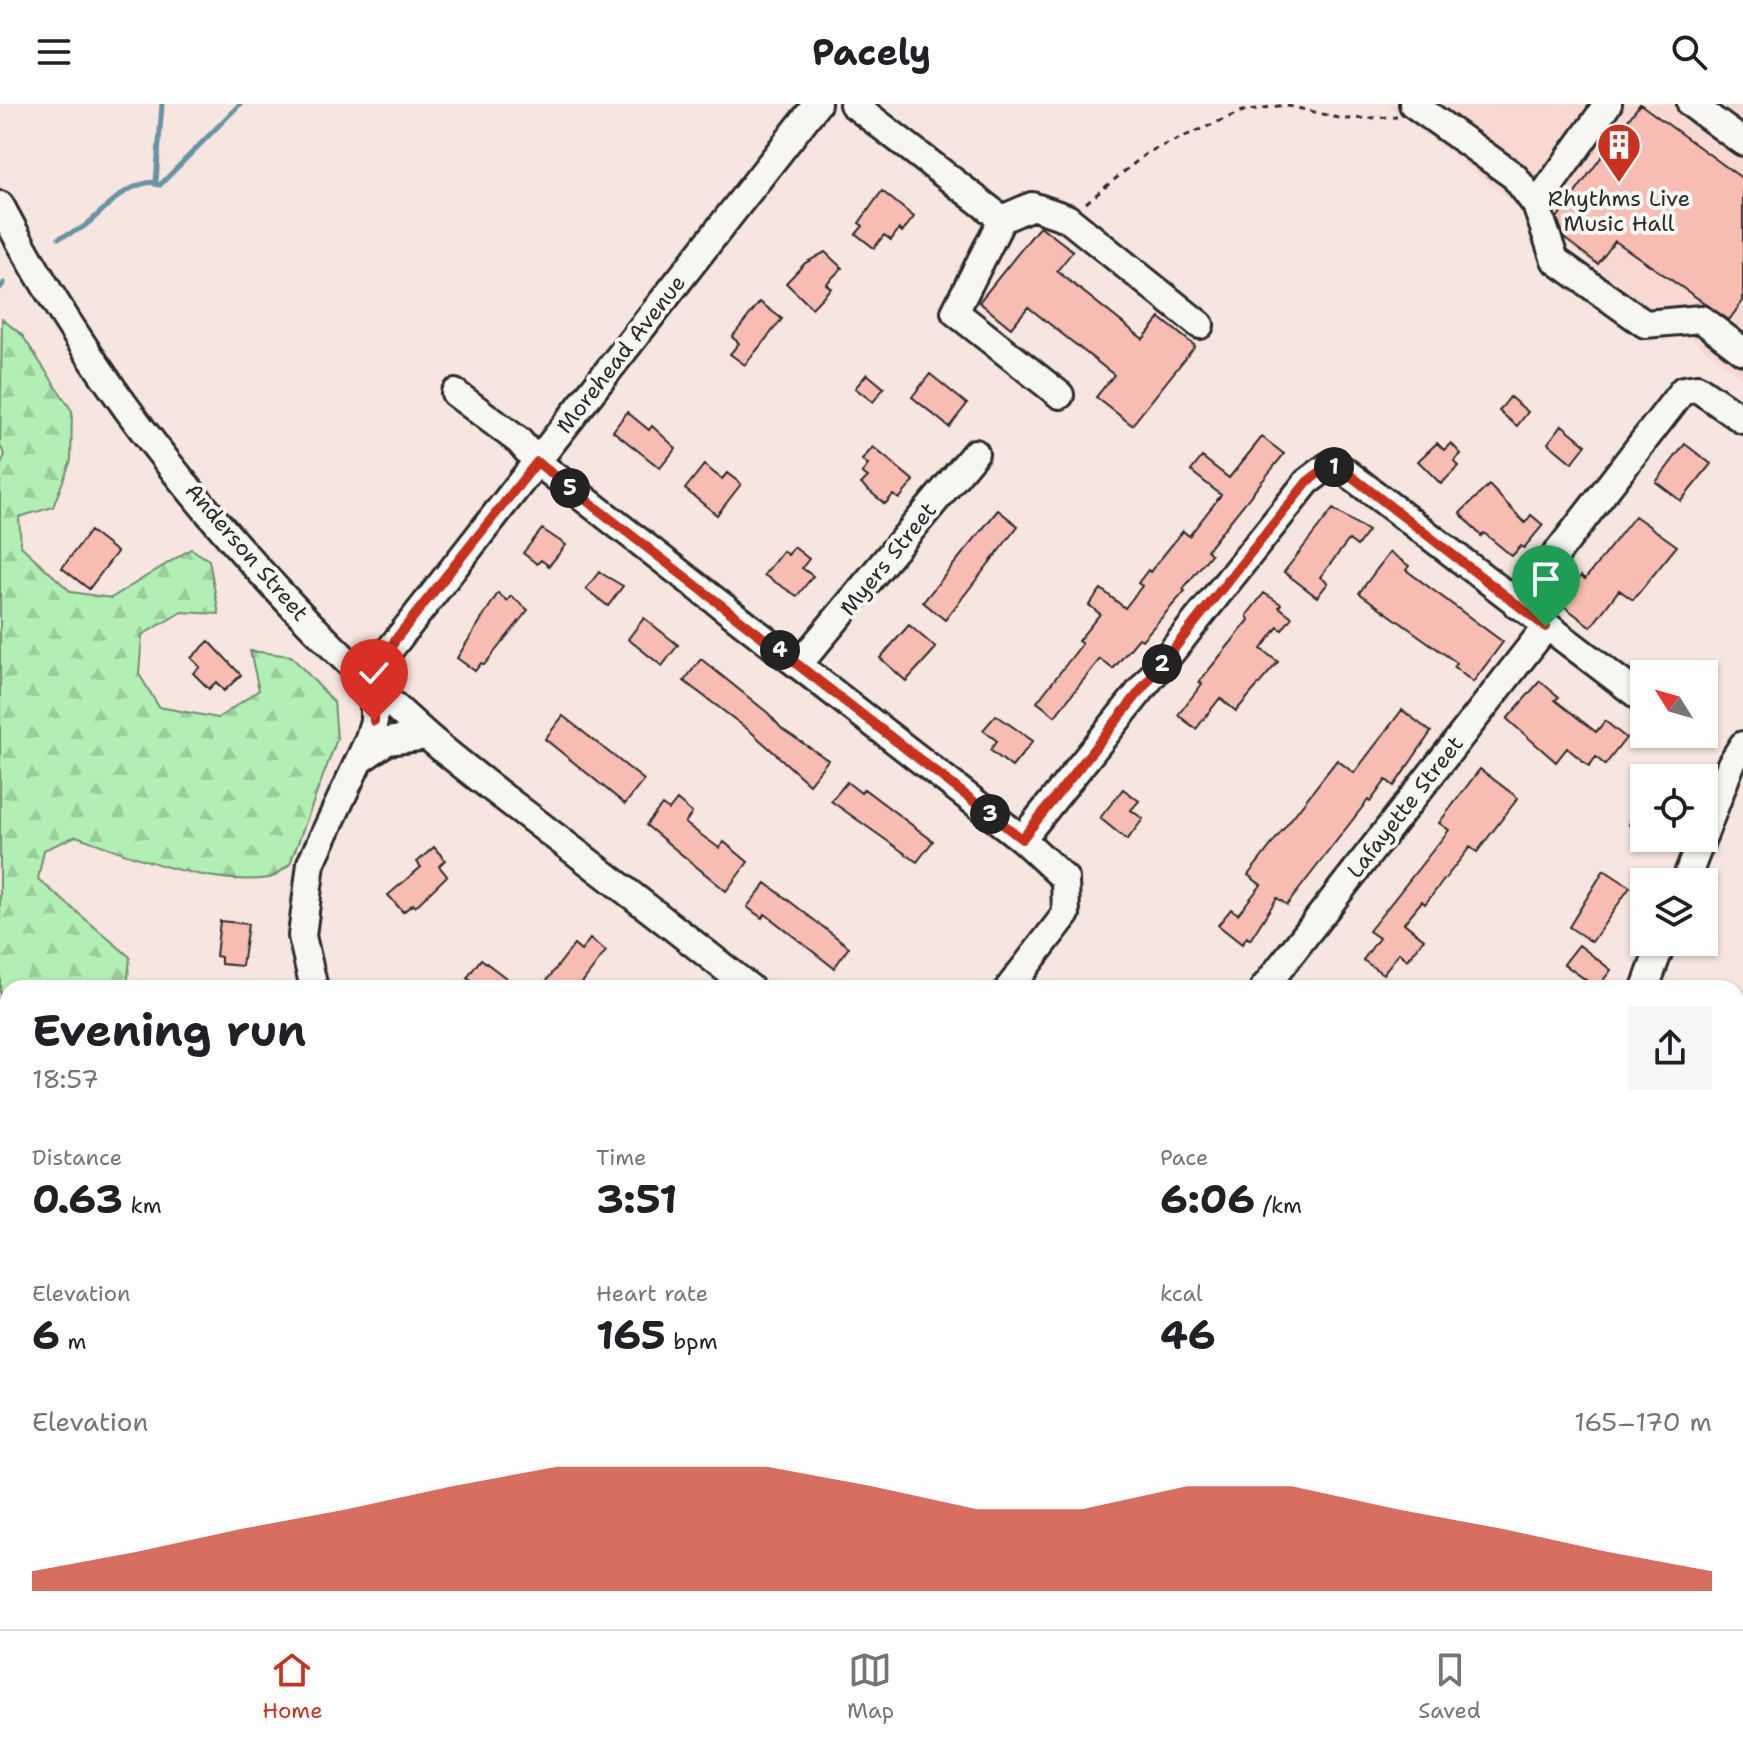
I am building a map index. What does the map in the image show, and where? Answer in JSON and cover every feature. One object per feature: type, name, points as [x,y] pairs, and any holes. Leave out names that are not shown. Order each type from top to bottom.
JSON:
[{"type":"street","name":"Morehead Avenue","points":[[374,685],[395,640],[817,104]]},
{"type":"street","points":[[853,104],[1002,219]]},
{"type":"street","points":[[1536,205],[1608,104]]},
{"type":"street","points":[[1691,104],[1743,142]]},
{"type":"street","points":[[1421,110],[1514,176],[1536,205],[1555,260],[1645,324],[1701,319],[1743,351]]},
{"type":"street","name":"Anderson Street","points":[[0,205],[23,249],[123,403],[242,549],[323,639],[427,736],[740,980]]},
{"type":"street","points":[[1060,395],[955,312],[1002,219],[1032,206],[1067,218],[1200,325]]},
{"type":"street","points":[[1517,605],[1676,396],[1689,387],[1705,392],[1743,420]]},
{"type":"street","points":[[455,393],[519,441],[537,462],[1022,839],[1065,879],[1066,914],[1015,980]]},
{"type":"street","name":"Myers Street","points":[[799,664],[975,453]]},
{"type":"street","points":[[1022,839],[1307,482],[1328,466],[1342,469],[1630,690]]},
{"type":"street","name":"Lafayette Street","points":[[1270,980],[1546,627]]},
{"type":"street","points":[[312,980],[302,936],[311,863],[361,759],[374,721],[374,685]]},
{"type":"street","points":[[361,759],[387,741],[427,736]]},
{"type":"street","points":[[1718,797],[1731,764],[1743,745]]},
{"type":"street","points":[[1648,980],[1657,956]]},
{"type":"path","points":[[1067,218],[1148,152],[1243,111],[1285,105],[1343,119],[1421,110]]},
{"type":"shaded area","points":[[1386,104],[1743,104],[1743,379]]},
{"type":"green space","points":[[2,319],[22,335],[72,411],[71,460],[53,507],[19,517],[21,546],[71,592],[111,598],[191,549],[209,560],[219,614],[182,612],[142,635],[139,674],[159,707],[218,718],[259,690],[250,651],[291,656],[334,702],[337,739],[290,864],[277,874],[269,878],[246,880],[197,874],[76,836],[44,850],[38,879],[130,957],[128,980],[0,980],[0,467],[5,455],[0,446]]},
{"type":"building","points":[[1640,104],[1743,179],[1743,301],[1729,320],[1615,241],[1598,264],[1565,239],[1557,218]]},
{"type":"building","points":[[882,191],[914,217],[902,232],[899,229],[891,240],[884,235],[874,248],[856,234],[863,226],[859,223]]},
{"type":"building","points":[[1040,226],[1073,251],[1057,271],[1143,339],[1160,318],[1195,346],[1132,425],[1096,397],[1114,375],[1028,307],[1011,328],[979,302]]},
{"type":"building","points":[[825,252],[842,268],[826,284],[831,288],[812,308],[786,283],[805,263]]},
{"type":"building","points":[[760,302],[782,319],[745,365],[730,354],[739,343],[732,337]]},
{"type":"building","points":[[867,374],[884,388],[873,402],[855,388]]},
{"type":"building","points":[[930,374],[967,404],[949,427],[912,397]]},
{"type":"building","points":[[1510,397],[1528,412],[1517,426],[1499,411]]},
{"type":"building","points":[[627,412],[649,430],[652,426],[676,448],[660,468],[613,431]]},
{"type":"building","points":[[1562,425],[1586,445],[1572,463],[1548,443]]},
{"type":"building","points":[[1262,437],[1284,454],[1207,550],[1211,554],[1183,589],[1185,591],[1113,669],[1100,659],[1055,716],[1037,702],[1082,644],[1078,641],[1100,614],[1089,605],[1101,589],[1125,608],[1142,586],[1138,583],[1148,570],[1150,572],[1183,531],[1189,536],[1221,495],[1191,471],[1202,457],[1229,478]]},
{"type":"building","points":[[1437,443],[1444,450],[1451,443],[1461,454],[1454,461],[1459,466],[1441,484],[1418,461]]},
{"type":"building","points":[[1685,444],[1711,464],[1681,501],[1656,482]]},
{"type":"building","points":[[873,447],[914,481],[899,499],[893,495],[885,504],[861,484],[868,477],[862,473],[868,465],[862,460]]},
{"type":"building","points":[[704,465],[722,479],[727,473],[741,484],[717,515],[685,489]]},
{"type":"building","points":[[1489,485],[1525,523],[1531,515],[1543,525],[1524,548],[1521,546],[1512,556],[1484,533],[1481,536],[1460,513]]},
{"type":"building","points":[[1333,509],[1368,531],[1357,546],[1349,540],[1320,577],[1328,583],[1317,597],[1284,572]]},
{"type":"building","points":[[998,510],[1018,526],[945,620],[923,602]]},
{"type":"building","points":[[1635,516],[1677,546],[1633,600],[1619,590],[1591,627],[1560,603],[1581,576],[1585,579]]},
{"type":"building","points":[[542,529],[566,545],[549,566],[541,560],[537,564],[523,553]]},
{"type":"building","points":[[90,531],[117,552],[89,589],[62,568]]},
{"type":"building","points":[[794,547],[809,559],[802,568],[813,576],[797,596],[764,575],[783,551],[788,555]]},
{"type":"building","points":[[1390,552],[1409,566],[1406,570],[1503,642],[1473,682],[1454,667],[1457,663],[1359,593]]},
{"type":"building","points":[[599,572],[623,586],[608,606],[586,589]]},
{"type":"building","points":[[498,593],[507,601],[511,596],[528,610],[484,665],[481,663],[475,671],[457,658]]},
{"type":"building","points":[[1264,593],[1281,604],[1279,607],[1292,617],[1282,630],[1278,627],[1261,649],[1278,662],[1236,711],[1220,698],[1196,729],[1178,715],[1202,684],[1199,682],[1249,620],[1247,615]]},
{"type":"building","points":[[644,618],[678,645],[662,666],[628,639]]},
{"type":"building","points":[[909,625],[936,648],[906,681],[880,658]]},
{"type":"building","points":[[209,641],[241,675],[224,691],[216,682],[209,689],[193,673],[200,667],[191,658]]},
{"type":"building","points":[[701,659],[768,713],[782,729],[828,760],[809,784],[750,731],[684,681]]},
{"type":"building","points":[[1540,681],[1559,697],[1555,700],[1596,732],[1605,721],[1626,738],[1605,765],[1596,757],[1589,766],[1567,748],[1556,762],[1507,719]]},
{"type":"building","points":[[1402,710],[1431,732],[1394,786],[1386,780],[1287,905],[1277,898],[1250,940],[1247,937],[1242,944],[1218,925],[1231,909],[1238,914],[1261,885],[1248,875],[1337,760],[1354,773]]},
{"type":"building","points":[[996,715],[1033,741],[1012,767],[990,750],[997,741],[983,730]]},
{"type":"building","points":[[563,716],[644,780],[625,804],[545,739]]},
{"type":"building","points":[[1480,769],[1518,798],[1477,852],[1470,847],[1425,904],[1422,901],[1404,923],[1424,939],[1407,960],[1399,953],[1383,974],[1363,960],[1379,938],[1369,931],[1449,830],[1439,823]]},
{"type":"building","points":[[847,782],[861,793],[864,789],[933,841],[917,862],[831,801]]},
{"type":"building","points":[[1123,789],[1139,801],[1131,810],[1143,819],[1127,840],[1100,818]]},
{"type":"building","points":[[677,800],[692,813],[685,823],[719,848],[724,842],[748,862],[726,891],[646,825],[662,805],[669,810]]},
{"type":"building","points":[[434,847],[445,860],[439,866],[447,876],[415,907],[413,904],[403,912],[388,895],[421,867],[417,862]]},
{"type":"building","points":[[1604,870],[1630,887],[1592,942],[1569,927]]},
{"type":"building","points":[[766,883],[849,947],[834,968],[765,914],[762,918],[747,907]]},
{"type":"building","points":[[220,921],[248,924],[242,966],[221,964],[221,957],[216,956]]},
{"type":"building","points":[[590,939],[606,951],[584,980],[547,980],[574,945],[581,951]]},
{"type":"building","points":[[1579,945],[1611,970],[1603,980],[1586,980],[1564,964]]},
{"type":"building","points":[[481,959],[506,978],[470,980],[467,978]]},
{"type":"waterway","points":[[59,238],[84,226],[126,191],[156,182],[162,104]]},
{"type":"waterway","points":[[155,184],[160,185],[240,104]]},
{"type":"waterway","points":[[0,288],[4,283]]},
{"type":"place","name":"Rhythms Live Music Hall","points":[[1619,184]]},
{"type":"route","points":[[374,721],[374,685],[395,640],[537,462],[1022,839],[1307,482],[1317,471],[1328,466],[1342,469],[1546,627]]}]
